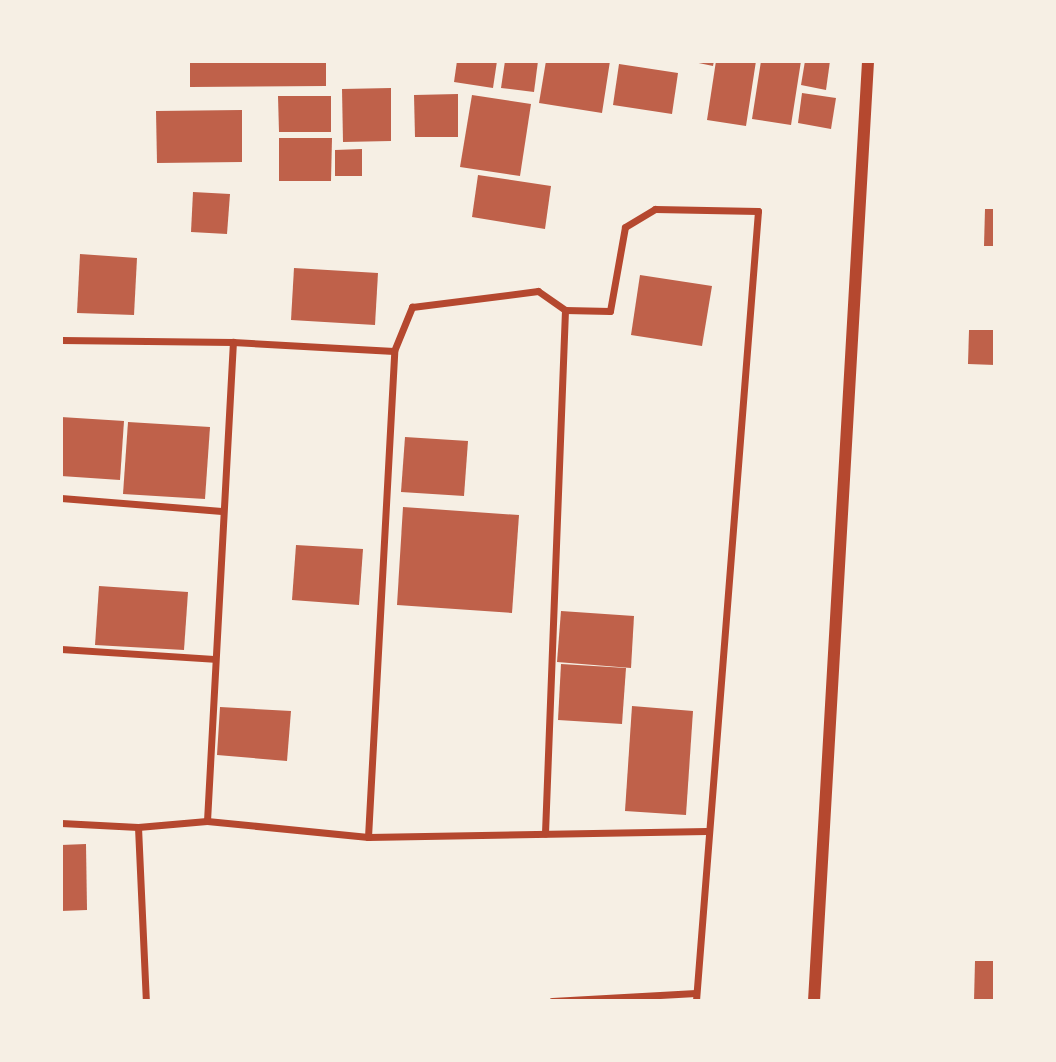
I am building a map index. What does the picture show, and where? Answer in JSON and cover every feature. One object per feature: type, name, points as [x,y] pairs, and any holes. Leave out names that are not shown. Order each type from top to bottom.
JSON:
[{"type":"street","points":[[814,1001],[868,61]]},
{"type":"street","points":[[368,837],[394,351],[412,307],[538,291],[565,310],[610,311],[625,227],[655,209],[758,211],[706,831],[696,997],[552,1001]]},
{"type":"street","points":[[545,834],[565,310]]},
{"type":"street","points":[[61,340],[233,342],[394,351]]},
{"type":"street","points":[[207,821],[221,511],[233,342]]},
{"type":"street","points":[[61,498],[221,511]]},
{"type":"street","points":[[61,649],[214,659]]},
{"type":"street","points":[[61,824],[138,827],[207,821],[368,837],[706,831]]},
{"type":"street","points":[[138,827],[146,1001]]},
{"type":"building","points":[[190,61],[326,61],[326,86],[190,87]]},
{"type":"building","points":[[457,61],[497,61],[493,88],[454,82]]},
{"type":"building","points":[[505,61],[538,61],[534,92],[501,88]]},
{"type":"building","points":[[546,61],[610,61],[602,113],[539,103]]},
{"type":"building","points":[[689,61],[714,61],[713,66]]},
{"type":"building","points":[[716,61],[756,61],[746,126],[707,120]]},
{"type":"building","points":[[761,61],[801,61],[791,125],[752,119]]},
{"type":"building","points":[[805,61],[830,61],[826,90],[801,85]]},
{"type":"building","points":[[619,64],[678,73],[672,114],[613,105]]},
{"type":"building","points":[[391,88],[391,141],[343,142],[342,89]]},
{"type":"building","points":[[802,93],[836,98],[831,129],[798,123]]},
{"type":"building","points":[[458,94],[458,137],[415,137],[414,95]]},
{"type":"building","points":[[472,95],[531,104],[520,176],[460,167]]},
{"type":"building","points":[[278,96],[331,96],[331,132],[279,132]]},
{"type":"building","points":[[242,110],[242,162],[157,163],[156,111]]},
{"type":"building","points":[[279,138],[332,138],[331,181],[279,181]]},
{"type":"building","points":[[362,149],[362,176],[335,176],[335,150]]},
{"type":"building","points":[[478,175],[551,186],[545,229],[472,217]]},
{"type":"building","points":[[193,192],[230,194],[227,234],[191,232]]},
{"type":"building","points":[[985,209],[995,209],[995,246],[984,246]]},
{"type":"building","points":[[80,254],[137,258],[134,315],[77,313]]},
{"type":"building","points":[[294,268],[378,273],[375,325],[291,320]]},
{"type":"building","points":[[640,275],[712,286],[702,346],[631,335]]},
{"type":"building","points":[[969,330],[995,330],[995,365],[968,364]]},
{"type":"building","points":[[61,417],[124,421],[120,480],[61,476]]},
{"type":"building","points":[[128,422],[210,427],[205,499],[123,494]]},
{"type":"building","points":[[405,437],[468,441],[464,496],[401,492]]},
{"type":"building","points":[[403,507],[519,515],[512,613],[397,605]]},
{"type":"building","points":[[296,545],[363,549],[359,605],[292,600]]},
{"type":"building","points":[[99,586],[188,592],[184,650],[95,645]]},
{"type":"building","points":[[561,611],[634,616],[631,668],[557,662]]},
{"type":"building","points":[[561,664],[626,668],[622,724],[558,720]]},
{"type":"building","points":[[632,706],[693,711],[686,815],[625,811]]},
{"type":"building","points":[[220,707],[291,711],[287,761],[217,755]]},
{"type":"building","points":[[86,844],[87,910],[61,911],[61,845]]},
{"type":"building","points":[[975,961],[995,961],[995,1001],[974,1001]]}]
